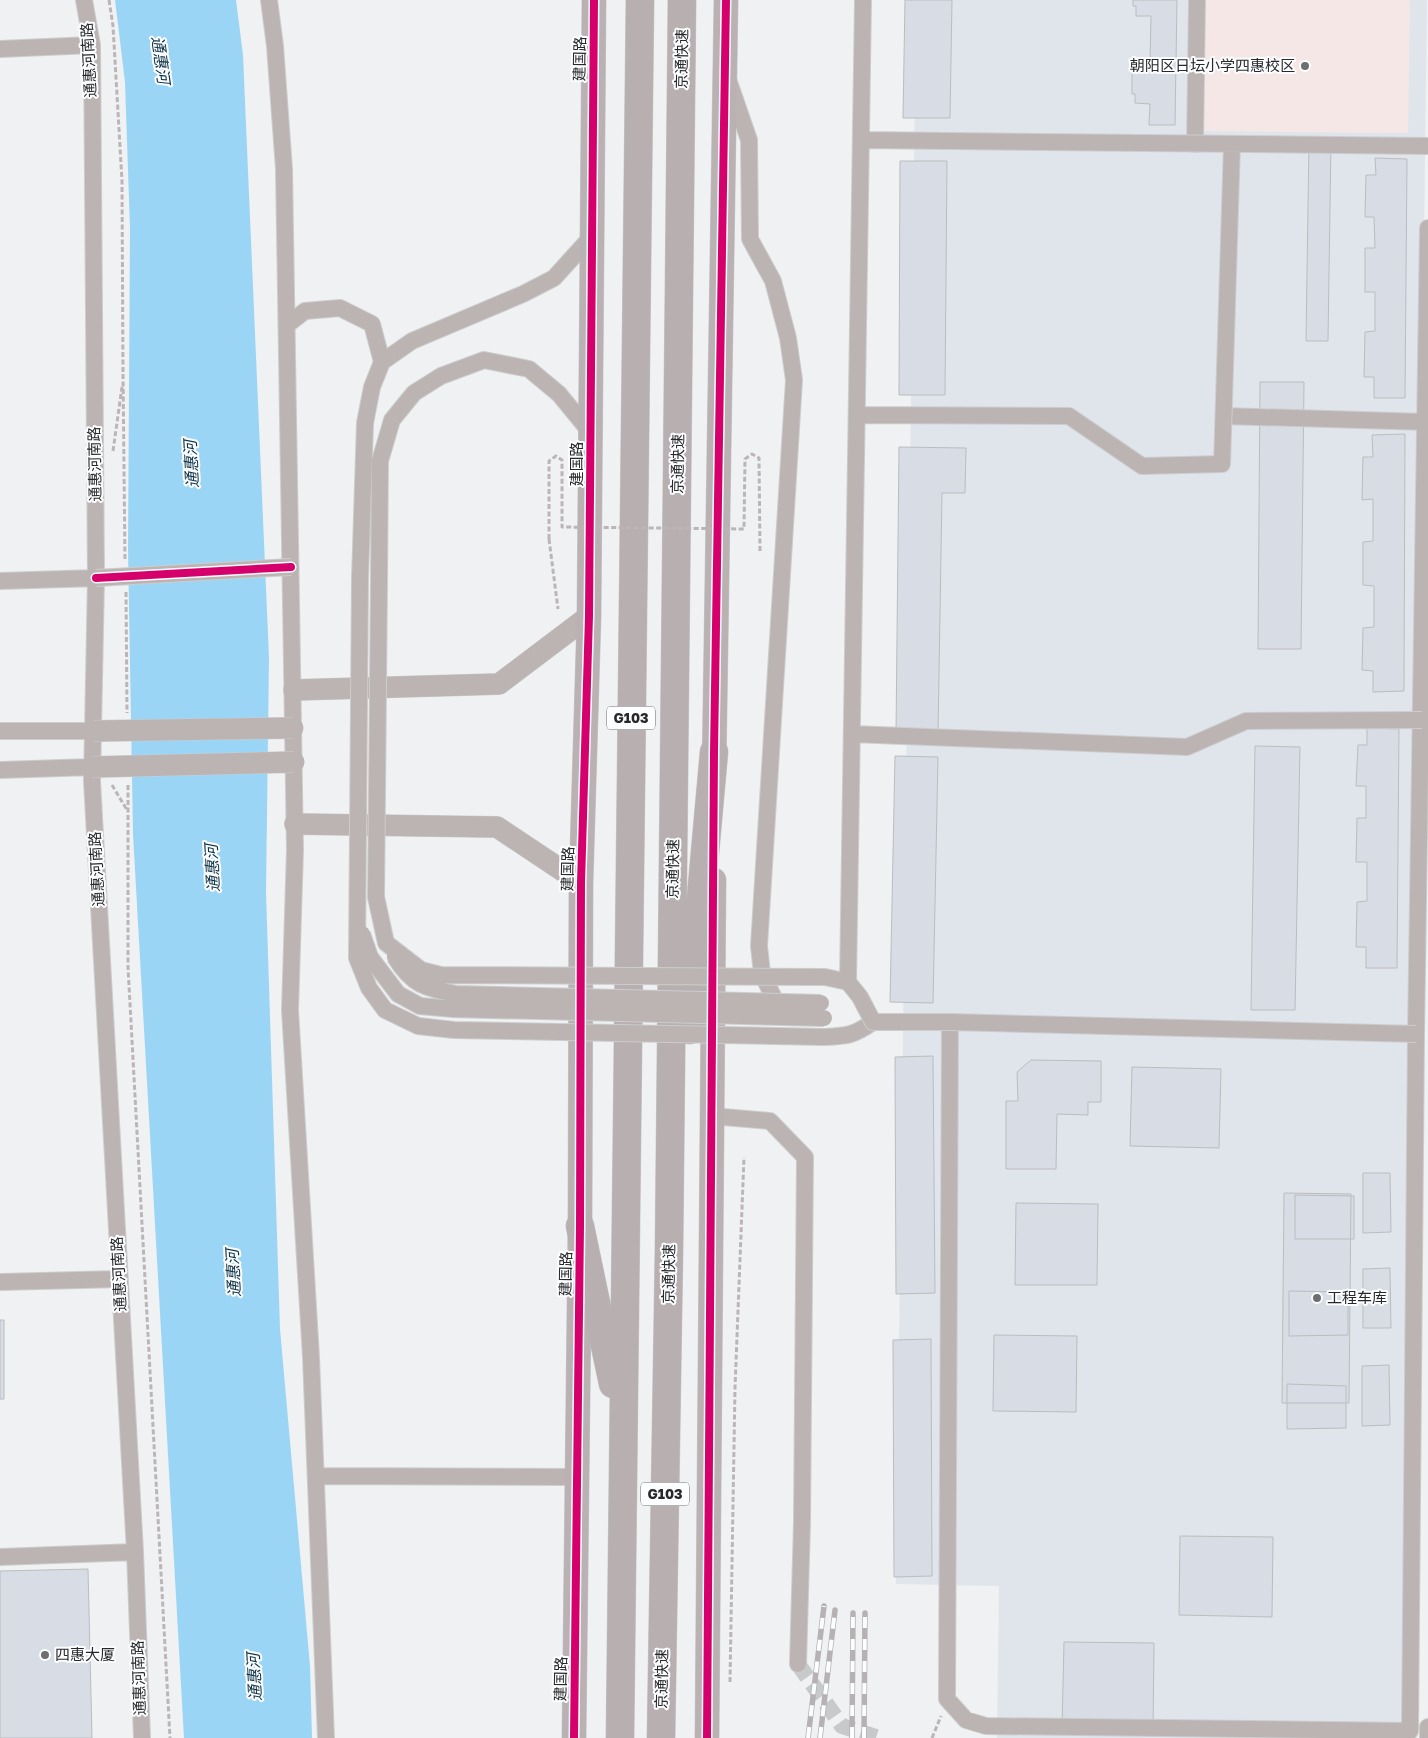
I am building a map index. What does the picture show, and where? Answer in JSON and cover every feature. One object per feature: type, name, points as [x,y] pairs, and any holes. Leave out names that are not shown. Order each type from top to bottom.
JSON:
[{"type":"highway","name":"G103","points":[[620,1738],[640,0]]},
{"type":"highway","name":"京通快速","points":[[661,1738],[669,1250],[682,0]]},
{"type":"highway","points":[[669,1250],[714,752]]},
{"type":"highway","points":[[580,1226],[623,1437]]},
{"type":"main road","name":"建国路","points":[[574,1738],[580,1226],[581,883],[590,616],[594,0]]},
{"type":"main road","points":[[706,1738],[714,752],[726,0]]},
{"type":"street","name":"通惠河南路","points":[[84,0],[92,46],[96,578],[92,771],[135,1552],[142,1738]]},
{"type":"street","points":[[269,0],[276,46],[284,169],[295,824],[290,1010],[311,1357],[326,1738]]},
{"type":"street","points":[[848,982],[863,0]]},
{"type":"street","points":[[1195,144],[1196,0]]},
{"type":"street","points":[[0,49],[92,46]]},
{"type":"street","points":[[725,70],[749,140],[750,239],[773,281],[788,338],[794,380],[759,946],[762,974],[776,1002]]},
{"type":"street","points":[[861,140],[1428,146]]},
{"type":"street","points":[[857,415],[1069,416],[1142,466],[1222,464],[1232,144]]},
{"type":"street","points":[[950,1022],[947,1699],[966,1720],[986,1726],[1410,1732],[1416,1034],[1428,228]]},
{"type":"street","points":[[592,236],[554,278],[523,294],[412,341],[382,362],[372,387],[365,423],[360,578],[357,958],[369,988],[385,1010],[418,1026],[454,1030],[825,1037],[847,1036],[859,1032],[873,1022],[950,1022],[1416,1034]]},
{"type":"street","points":[[287,325],[305,311],[340,308],[372,324],[382,362]]},
{"type":"street","points":[[358,920],[370,957],[398,994],[420,1006],[453,1009],[822,1010],[776,1002],[456,994],[430,989],[414,981],[401,967],[386,943],[376,897],[380,461],[392,420],[414,392],[441,376],[484,360],[529,369],[559,394],[591,433]]},
{"type":"street","points":[[1224,416],[1426,422]]},
{"type":"street","points":[[0,581],[96,578],[291,567]]},
{"type":"street","points":[[294,690],[499,684],[590,616]]},
{"type":"street","points":[[852,734],[1187,747],[1246,721],[1422,720]]},
{"type":"street","points":[[0,731],[93,732],[293,728]]},
{"type":"street","points":[[0,770],[92,771],[294,762]]},
{"type":"street","points":[[295,824],[497,828],[581,883]]},
{"type":"street","points":[[386,943],[421,970],[441,975],[825,977],[848,982],[860,996],[873,1022]]},
{"type":"street","points":[[712,1116],[770,1121],[805,1157],[802,1522],[798,1664]]},
{"type":"street","points":[[0,1282],[120,1279]]},
{"type":"street","points":[[316,1476],[577,1477]]},
{"type":"street","points":[[0,1557],[135,1552]]},
{"type":"street","points":[[1428,1727],[1428,1738]]},
{"type":"path","points":[[109,0],[113,26],[122,181],[125,563]]},
{"type":"path","points":[[113,452],[123,374]]},
{"type":"path","points":[[558,609],[549,539],[549,461],[556,456],[562,460],[562,527],[744,529],[745,459],[752,454],[760,458],[760,552]]},
{"type":"path","points":[[126,583],[127,722]]},
{"type":"path","points":[[92,771],[112,784],[128,812]]},
{"type":"path","points":[[128,781],[128,967],[170,1738]]},
{"type":"path","points":[[730,1684],[735,1388],[744,1157]]},
{"type":"shaded area","points":[[916,0],[1427,0],[1405,1738],[997,1738],[999,1586],[896,1584]]},
{"type":"shaded area","name":"朝阳区日坛小学四惠校区","points":[[1202,0],[1410,0],[1408,133],[1201,131]]},
{"type":"water","name":"通惠河","points":[[115,0],[236,0],[243,55],[269,658],[266,892],[280,1329],[310,1666],[312,1738],[184,1738],[133,834],[128,550],[130,229],[125,82]]},
{"type":"building","points":[[905,0],[952,0],[950,118],[903,118]]},
{"type":"building","points":[[1133,0],[1177,0],[1175,125],[1149,125],[1150,104],[1135,103],[1135,94],[1132,94],[1132,73],[1136,73],[1136,61],[1150,62],[1151,16],[1136,16],[1136,6],[1133,6]]},
{"type":"building","points":[[1309,141],[1331,141],[1328,341],[1306,341]]},
{"type":"building","points":[[1375,158],[1407,159],[1405,398],[1374,398],[1374,377],[1364,377],[1365,332],[1375,331],[1375,292],[1365,292],[1365,248],[1375,248],[1374,217],[1365,217],[1366,175],[1376,175]]},
{"type":"building","points":[[900,161],[947,161],[945,395],[899,395]]},
{"type":"building","points":[[1260,382],[1304,382],[1301,649],[1258,649]]},
{"type":"building","points":[[1405,434],[1404,691],[1373,692],[1373,671],[1362,670],[1363,628],[1374,627],[1374,586],[1363,585],[1363,542],[1373,541],[1373,499],[1362,500],[1363,457],[1373,457],[1372,435]]},
{"type":"building","points":[[899,447],[966,448],[965,493],[942,493],[938,734],[896,734]]},
{"type":"building","points":[[1367,728],[1399,729],[1397,968],[1366,968],[1366,947],[1356,947],[1357,902],[1367,901],[1367,862],[1356,862],[1357,818],[1366,818],[1366,786],[1356,786],[1358,745],[1367,745]]},
{"type":"building","points":[[1255,746],[1300,747],[1295,1010],[1251,1010]]},
{"type":"building","points":[[895,756],[938,757],[933,1003],[890,1002]]},
{"type":"building","points":[[933,1056],[935,1293],[896,1294],[895,1057]]},
{"type":"building","points":[[1031,1060],[1101,1061],[1101,1102],[1088,1102],[1088,1115],[1057,1114],[1056,1169],[1006,1169],[1006,1101],[1018,1101],[1017,1072]]},
{"type":"building","points":[[1132,1067],[1221,1069],[1219,1148],[1130,1146]]},
{"type":"building","points":[[1363,1173],[1390,1173],[1391,1232],[1363,1233]]},
{"type":"building","name":"工程车库","points":[[1284,1193],[1351,1194],[1349,1403],[1282,1403]]},
{"type":"building","points":[[1295,1195],[1354,1196],[1354,1239],[1295,1239]]},
{"type":"building","points":[[1016,1203],[1098,1204],[1097,1285],[1015,1285]]},
{"type":"building","points":[[1390,1268],[1391,1328],[1363,1328],[1363,1269]]},
{"type":"building","points":[[1289,1291],[1348,1292],[1348,1335],[1289,1336]]},
{"type":"building","points":[[0,1320],[4,1320],[4,1399],[0,1399]]},
{"type":"building","points":[[994,1335],[1077,1336],[1076,1412],[993,1411]]},
{"type":"building","points":[[931,1339],[932,1576],[894,1577],[893,1340]]},
{"type":"building","points":[[1389,1365],[1390,1425],[1362,1426],[1362,1366]]},
{"type":"building","points":[[1287,1384],[1346,1386],[1346,1428],[1287,1429]]},
{"type":"building","points":[[1180,1536],[1273,1537],[1272,1617],[1179,1615]]},
{"type":"building","name":"四惠大厦","points":[[88,1569],[92,1738],[0,1738],[0,1571]]},
{"type":"building","points":[[1064,1642],[1154,1643],[1153,1730],[1062,1728]]},
{"type":"tunnel","points":[[798,1664],[842,1726],[879,1738]]},
{"type":"railway","points":[[808,1738],[824,1606]]},
{"type":"railway","points":[[820,1738],[835,1610]]},
{"type":"railway","points":[[852,1738],[853,1613]]},
{"type":"railway","points":[[864,1738],[865,1613]]},
{"type":"cycle path","points":[[574,1738],[580,1226],[581,883],[589,616],[594,0]]},
{"type":"cycle path","points":[[707,1738],[714,752],[726,0]]},
{"type":"cycle path","points":[[96,578],[291,567]]},
{"type":"place","name":"朝阳区日坛小学四惠校区","points":[[1305,66]]},
{"type":"place","name":"工程车库","points":[[1317,1298]]},
{"type":"place","name":"四惠大厦","points":[[45,1655]]}]
